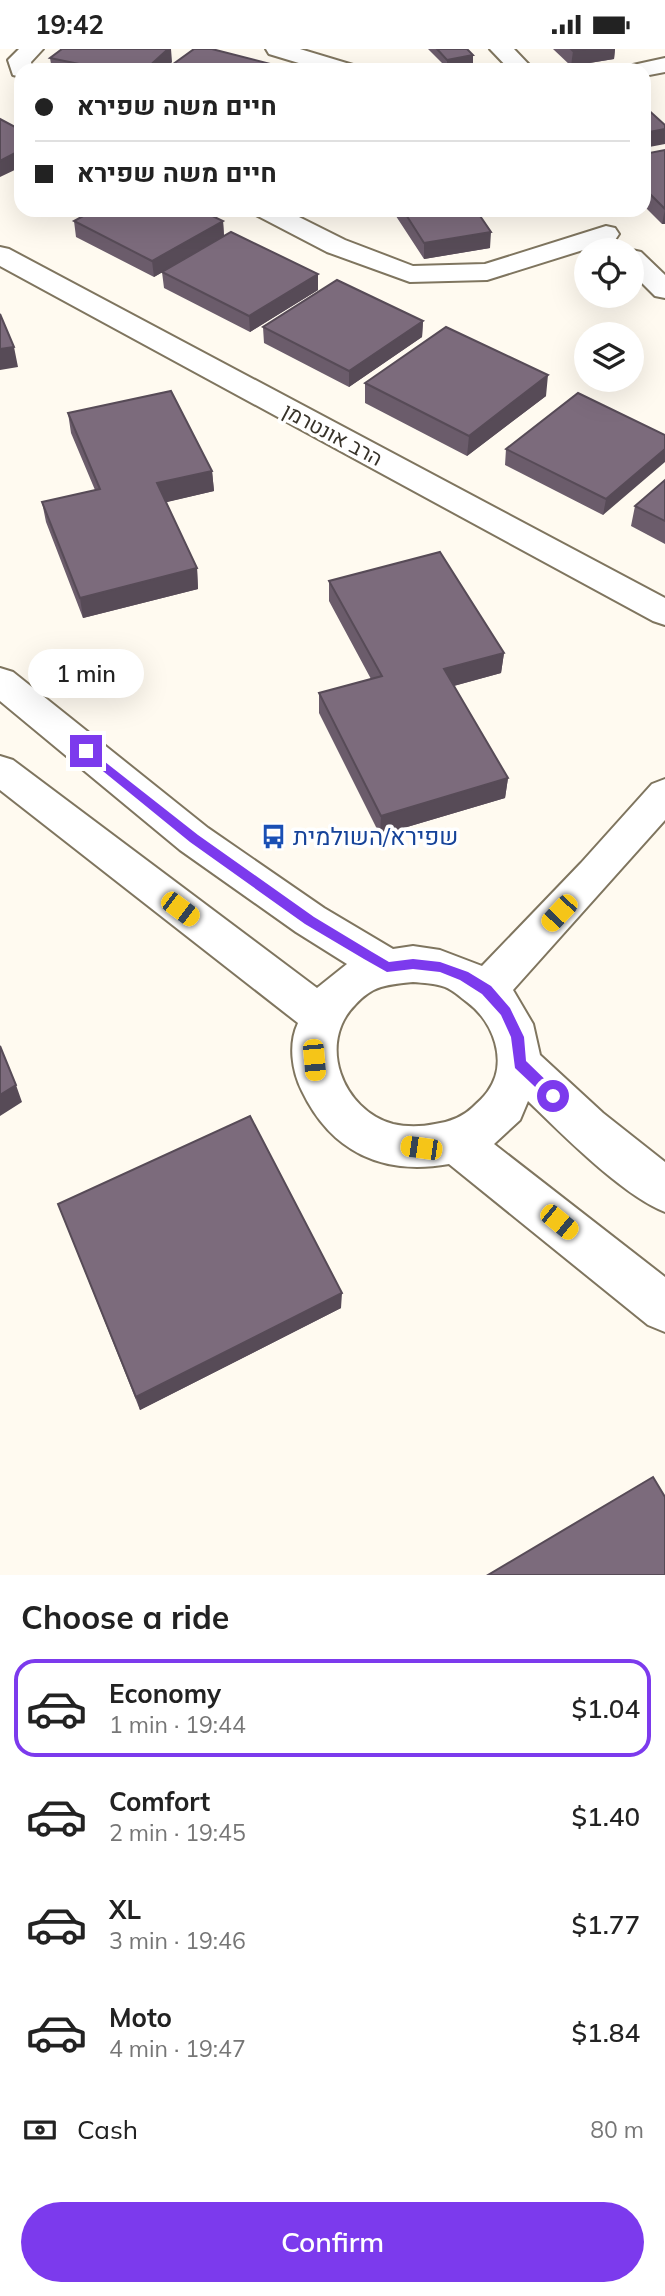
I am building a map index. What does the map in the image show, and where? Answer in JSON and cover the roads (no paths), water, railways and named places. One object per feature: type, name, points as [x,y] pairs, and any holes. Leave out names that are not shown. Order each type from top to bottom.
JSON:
[{"type":"street","points":[[20,63],[19,60],[32,49]]},
{"type":"street","points":[[277,49],[322,63]]},
{"type":"street","points":[[501,49],[516,63]]},
{"type":"street","points":[[279,217],[336,246],[411,274],[488,272],[607,234]]},
{"type":"street","name":"הרב אונטרמן","points":[[0,255],[665,613]]},
{"type":"street","points":[[644,270],[665,290]]},
{"type":"street","points":[[0,681],[194,839],[310,921],[387,967]]},
{"type":"street","points":[[0,770],[321,1016]]},
{"type":"street","points":[[486,990],[595,874],[665,794]]},
{"type":"street","points":[[413,964],[440,967],[464,976],[486,990],[505,1012],[517,1037],[520,1064],[514,1089],[502,1111],[481,1130],[456,1142],[421,1148],[385,1143],[353,1128],[329,1104],[315,1075],[313,1045],[321,1016],[337,993],[360,977],[387,967],[413,964]]},
{"type":"street","points":[[520,1064],[587,1128],[665,1190]]},
{"type":"street","points":[[456,1142],[665,1308]]},
{"type":"place","name":"שפירא/השולמית","points":[[273,836]]}]
